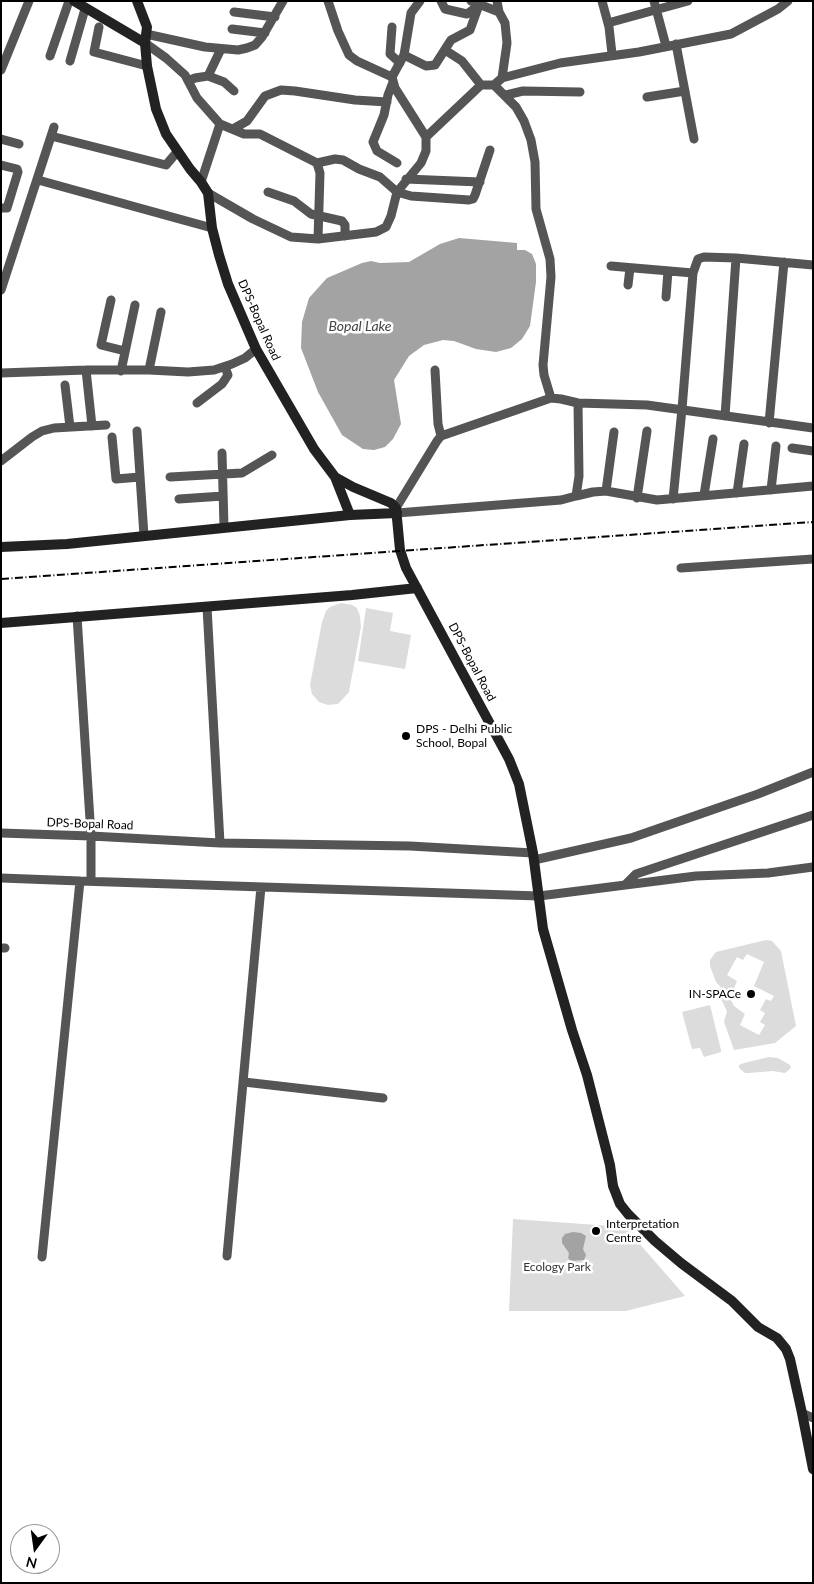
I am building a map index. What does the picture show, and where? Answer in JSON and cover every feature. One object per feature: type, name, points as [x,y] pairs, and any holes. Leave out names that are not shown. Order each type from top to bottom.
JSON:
[{"type":"street","points":[[1,70],[29,1]]},
{"type":"street","points":[[50,56],[69,1]]},
{"type":"street","points":[[74,1],[85,9],[146,39],[185,75],[198,98],[220,124],[244,134],[260,134],[317,163],[335,159],[343,160],[380,177],[397,192],[418,197],[473,199],[490,150]]},
{"type":"street","points":[[137,1],[144,18],[147,66],[156,109],[166,134],[208,193],[253,220],[291,237],[318,239],[376,232],[386,226],[391,216],[397,192],[421,163],[426,151],[426,137],[395,88],[393,80],[349,55],[338,31],[328,1]]},
{"type":"street","points":[[396,163],[377,151],[373,142],[381,125],[393,80],[402,59],[411,13],[420,1]]},
{"type":"street","points":[[441,1],[445,9],[467,14],[475,3]]},
{"type":"street","points":[[497,1],[499,12],[505,23],[507,43],[502,78]]},
{"type":"street","points":[[602,1],[608,23],[612,54]]},
{"type":"street","points":[[608,23],[655,6],[688,1]]},
{"type":"street","points":[[494,85],[502,78],[560,63],[612,54],[639,52],[731,34],[778,9],[788,1]]},
{"type":"street","points":[[146,39],[221,49],[238,50],[248,48],[255,45],[265,33],[275,17],[280,2]]},
{"type":"street","points":[[392,27],[390,54],[426,66],[436,65],[451,40],[470,30],[475,3]]},
{"type":"street","points":[[475,3],[499,12]]},
{"type":"street","points":[[655,6],[666,46]]},
{"type":"street","points":[[70,61],[85,9]]},
{"type":"street","points":[[234,12],[275,17]]},
{"type":"street","points":[[99,26],[94,52],[147,66]]},
{"type":"street","points":[[232,29],[265,33]]},
{"type":"street","points":[[676,44],[694,139]]},
{"type":"street","points":[[208,76],[221,49]]},
{"type":"street","points":[[445,50],[462,61],[481,84],[494,85],[506,95],[516,106],[531,140],[535,162],[536,209],[550,260],[551,277],[543,365],[551,398]]},
{"type":"street","points":[[188,81],[208,76],[224,82],[234,92]]},
{"type":"street","points":[[426,137],[481,84]]},
{"type":"street","points":[[232,130],[247,121],[265,96],[281,90],[355,100],[387,102]]},
{"type":"street","points":[[506,95],[523,91],[580,92]]},
{"type":"street","points":[[647,97],[685,91]]},
{"type":"street","points":[[202,182],[220,124]]},
{"type":"street","points":[[1,290],[53,132],[166,165],[178,152]]},
{"type":"street","points":[[1,139],[20,144]]},
{"type":"street","points":[[317,163],[320,173],[318,239]]},
{"type":"street","points":[[1,165],[17,169],[18,172],[7,208],[1,208]]},
{"type":"street","points":[[406,179],[480,182]]},
{"type":"street","points":[[38,180],[212,228]]},
{"type":"street","points":[[268,192],[294,201],[319,217],[342,221],[345,225],[345,236]]},
{"type":"street","name":"DPS-Bopal Road","points":[[1,833],[220,843],[410,846],[534,861],[519,784],[509,759],[406,568],[400,550],[396,510],[391,503],[334,477],[314,449],[256,349],[228,284],[212,228],[208,193]]},
{"type":"street","points":[[673,498],[693,273],[698,259],[704,257],[736,258],[813,265]]},
{"type":"street","points":[[726,416],[736,258]]},
{"type":"street","points":[[769,423],[784,262]]},
{"type":"street","points":[[611,266],[693,273]]},
{"type":"street","points":[[628,285],[630,268]]},
{"type":"street","points":[[666,297],[668,271]]},
{"type":"street","points":[[111,300],[101,345],[125,351]]},
{"type":"street","points":[[121,370],[135,305]]},
{"type":"street","points":[[149,370],[161,312]]},
{"type":"street","points":[[1,373],[86,370],[188,372],[214,370],[245,358],[256,349]]},
{"type":"street","points":[[197,402],[222,384],[228,375],[225,366]]},
{"type":"street","points":[[86,370],[92,426]]},
{"type":"street","points":[[435,370],[438,424],[441,436]]},
{"type":"street","points":[[65,384],[70,428]]},
{"type":"street","points":[[396,510],[441,436],[551,398],[561,398],[578,403],[647,405],[682,409],[813,428]]},
{"type":"street","points":[[576,496],[579,476],[578,403]]},
{"type":"street","points":[[1,461],[42,431],[54,428],[106,425]]},
{"type":"street","points":[[137,431],[144,536]]},
{"type":"street","points":[[637,498],[647,431]]},
{"type":"street","points":[[606,491],[614,432]]},
{"type":"street","points":[[112,437],[116,479],[140,477]]},
{"type":"street","points":[[704,495],[713,439]]},
{"type":"street","points":[[737,492],[744,444]]},
{"type":"street","points":[[771,490],[776,446]]},
{"type":"street","points":[[792,448],[813,451]]},
{"type":"street","points":[[222,453],[224,527]]},
{"type":"street","points":[[170,477],[242,473],[272,455]]},
{"type":"street","points":[[334,477],[350,514]]},
{"type":"street","points":[[1,547],[67,544],[396,510],[561,500],[593,492],[606,491],[637,498],[657,500],[813,486]]},
{"type":"street","points":[[179,499],[223,496]]},
{"type":"street","points":[[681,568],[813,560]]},
{"type":"street","points":[[1,622],[352,596],[417,588]]},
{"type":"street","points":[[208,607],[220,843]]},
{"type":"street","points":[[77,616],[91,836],[91,881]]},
{"type":"street","points":[[813,772],[758,794],[631,838],[534,861],[543,928],[587,1075],[610,1165],[613,1186],[620,1204],[674,1258],[732,1302],[758,1327],[777,1338],[786,1349],[790,1359],[813,1469]]},
{"type":"street","points":[[625,885],[636,874],[813,815]]},
{"type":"street","points":[[1,878],[539,896],[696,876],[768,873],[813,867]]},
{"type":"street","points":[[42,1257],[80,881]]},
{"type":"street","points":[[227,1256],[261,887]]},
{"type":"street","points":[[244,1082],[383,1098]]},
{"type":"street","points":[[802,1413],[813,1418]]},
{"type":"green space","points":[[341,603],[357,608],[361,627],[349,692],[338,704],[328,705],[319,702],[312,694],[310,685],[322,622],[326,611],[330,607]]},
{"type":"green space","points":[[366,608],[393,613],[390,631],[411,635],[405,669],[358,661]]},
{"type":"green space","points":[[766,940],[772,941],[781,951],[796,1026],[775,1043],[734,1050],[724,1022],[727,1011],[721,999],[723,990],[716,982],[710,966],[710,960],[716,952]],"holes":[[[747,954],[764,962],[754,986],[774,996],[771,1001],[766,999],[760,1010],[765,1013],[760,1022],[765,1025],[759,1035],[740,1025],[745,1014],[734,1006],[730,998],[737,981],[727,975],[737,957],[743,960]]]},
{"type":"green space","points":[[710,1005],[721,1052],[704,1057],[700,1048],[692,1049],[682,1012]]},
{"type":"green space","points":[[769,1057],[778,1058],[790,1065],[791,1068],[785,1073],[773,1071],[745,1073],[739,1068],[739,1065],[744,1063]]},
{"type":"green space","name":"Ecology Park","points":[[513,1219],[625,1227],[685,1296],[626,1311],[509,1311]]},
{"type":"water","name":"Bopal Lake","points":[[459,238],[517,243],[517,250],[525,250],[532,254],[536,264],[536,282],[530,326],[522,339],[511,348],[496,352],[443,340],[424,345],[409,356],[394,380],[401,424],[393,439],[385,447],[374,450],[363,449],[342,435],[318,392],[301,348],[302,322],[309,298],[327,278],[362,263],[371,261],[380,263],[409,262],[440,244]]},
{"type":"water","points":[[573,1232],[586,1236],[583,1249],[586,1255],[584,1260],[571,1261],[568,1258],[569,1253],[562,1243],[562,1238],[565,1234]]},
{"type":"railway","points":[[1,579],[813,522]]},
{"type":"place","name":"DPS - Delhi Public School, Bopal","points":[[406,736]]},
{"type":"place","name":"IN-SPACe","points":[[751,994]]},
{"type":"place","name":"Interpretation Centre","points":[[596,1231]]}]
